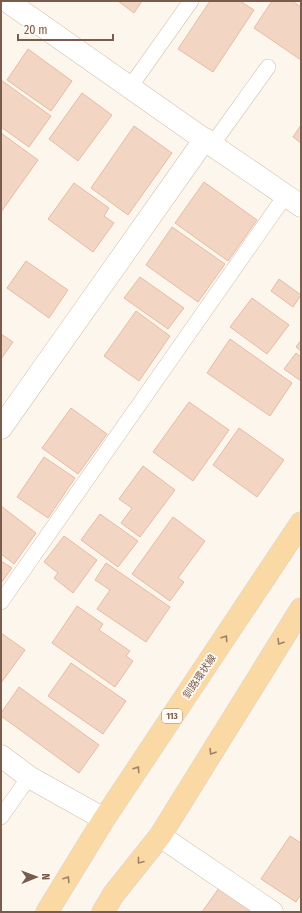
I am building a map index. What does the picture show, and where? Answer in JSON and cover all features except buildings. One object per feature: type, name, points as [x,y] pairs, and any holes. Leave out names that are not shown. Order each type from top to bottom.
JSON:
[{"type":"main road","name":"釧路環状線","points":[[47,912],[104,819],[301,523]]},
{"type":"main road","points":[[103,912],[112,895],[160,836],[301,609]]},
{"type":"street","points":[[7,1],[293,201]]},
{"type":"street","points":[[1,428],[208,142]]},
{"type":"street","points":[[1,756],[29,776],[104,819]]},
{"type":"street","points":[[160,836],[272,912]]},
{"type":"lane","points":[[130,87],[191,1]]},
{"type":"lane","points":[[208,142],[268,67]]},
{"type":"lane","points":[[1,602],[293,201]]},
{"type":"lane","points":[[1,817],[29,776]]}]
